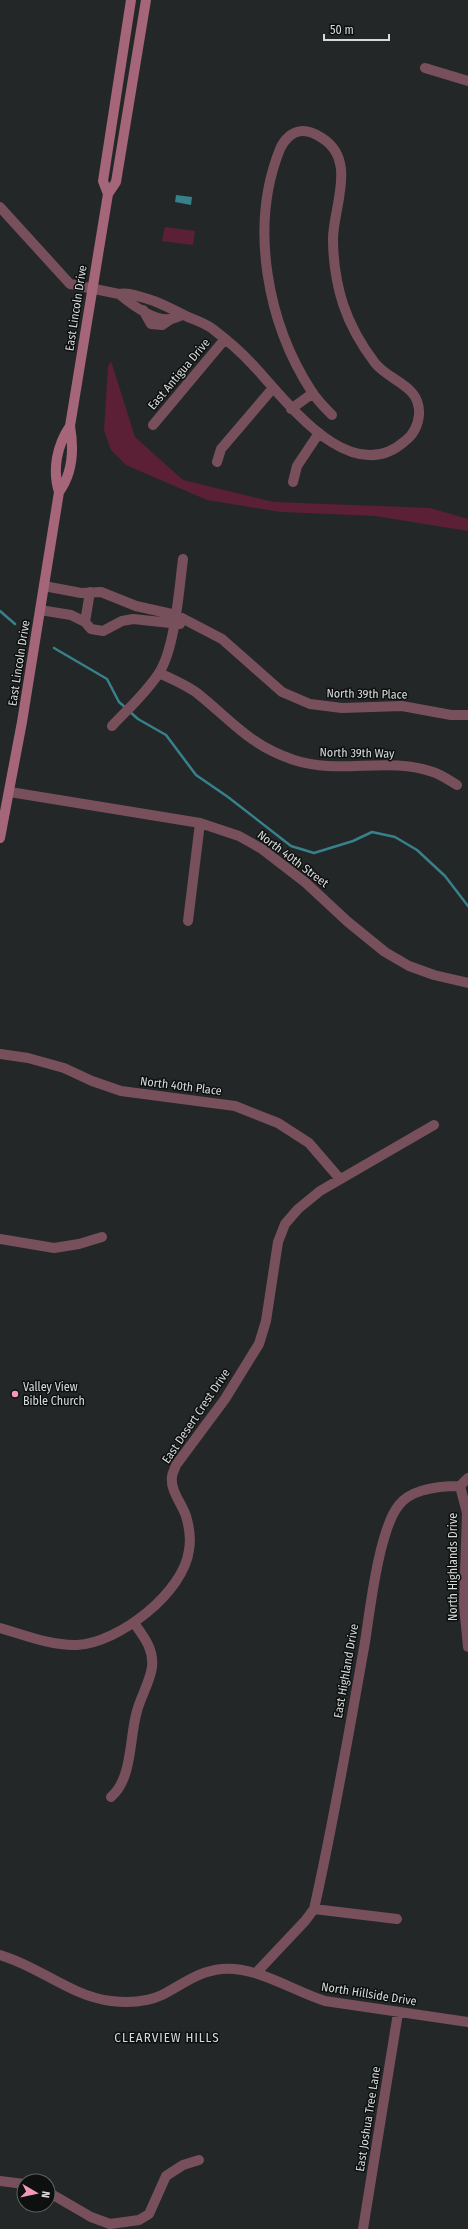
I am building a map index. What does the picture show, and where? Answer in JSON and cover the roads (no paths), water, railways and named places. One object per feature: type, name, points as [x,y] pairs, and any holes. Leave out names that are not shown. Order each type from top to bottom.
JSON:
[{"type":"main road","name":"East Lincoln Drive","points":[[108,194],[103,181],[131,0]]},
{"type":"main road","name":"East Lincoln Drive","points":[[0,838],[10,792],[59,492],[54,478],[60,440],[70,426],[108,194],[116,182],[146,0]]},
{"type":"street","points":[[425,68],[454,78],[468,80]]},
{"type":"street","name":"East Antigua Drive","points":[[0,206],[70,284],[114,293],[126,293],[164,305],[182,315],[198,320],[212,328],[250,362],[291,409],[319,433],[356,454],[382,454],[394,449],[407,440],[414,431],[418,419],[419,408],[417,398],[406,385],[388,376],[376,365],[360,340],[344,306],[333,260],[334,220],[342,176],[341,164],[330,144],[316,134],[306,131],[296,131],[286,138],[280,148],[266,213],[265,242],[272,294],[280,324],[291,353],[313,393],[332,415]]},
{"type":"street","name":"East Antigua Drive","points":[[114,293],[143,310],[151,324],[162,326],[171,319],[182,315]]},
{"type":"street","name":"East Antigua Drive","points":[[154,424],[225,339]]},
{"type":"street","points":[[217,462],[221,450],[273,388]]},
{"type":"street","points":[[291,409],[313,393]]},
{"type":"street","points":[[293,482],[296,466],[319,433]]},
{"type":"street","points":[[112,726],[138,699],[160,672],[175,619],[183,560]]},
{"type":"street","name":"North 39th Place","points":[[44,586],[81,593],[101,592],[136,606],[196,625],[222,639],[282,692],[310,704],[342,708],[402,706],[451,715],[468,715]]},
{"type":"street","points":[[84,622],[90,592]]},
{"type":"street","name":"North 39th Place","points":[[40,610],[71,615],[84,622],[91,629],[103,631],[122,621],[133,619],[175,619]]},
{"type":"street","name":"North 39th Way","points":[[160,672],[196,693],[240,732],[273,753],[314,765],[392,766],[416,768],[434,773],[457,785]]},
{"type":"street","name":"North 40th Street","points":[[10,792],[200,823],[239,836],[262,849],[306,883],[348,922],[385,952],[409,966],[434,975],[468,983]]},
{"type":"street","points":[[188,921],[200,823]]},
{"type":"street","name":"North 40th Place","points":[[0,1054],[28,1058],[64,1068],[92,1081],[121,1091],[235,1106],[278,1123],[309,1143],[340,1179]]},
{"type":"street","name":"East Desert Crest Drive","points":[[0,1628],[61,1644],[77,1645],[96,1642],[112,1636],[134,1623],[163,1598],[184,1568],[189,1550],[189,1532],[186,1517],[174,1488],[172,1477],[176,1465],[225,1399],[259,1344],[266,1322],[278,1242],[285,1224],[303,1204],[320,1191],[434,1126]]},
{"type":"street","points":[[0,1239],[54,1248],[80,1244],[102,1237]]},
{"type":"street","points":[[460,1486],[468,1478]]},
{"type":"street","name":"East Highland Drive","points":[[314,1909],[332,1831],[376,1580],[390,1520],[399,1505],[412,1494],[439,1486],[460,1486]]},
{"type":"street","name":"North Highlands Drive","points":[[460,1486],[467,1514],[464,1605],[468,1648]]},
{"type":"street","points":[[111,1797],[119,1790],[124,1777],[136,1711],[152,1668],[150,1647],[134,1623]]},
{"type":"street","points":[[256,1973],[305,1922],[314,1909],[397,1919]]},
{"type":"street","name":"North Hillside Drive","points":[[0,1955],[25,1965],[63,1986],[84,1995],[113,2002],[130,2002],[151,1998],[208,1971],[230,1969],[256,1973],[307,1996],[325,2002],[468,2022]]},
{"type":"street","name":"East Joshua Tree Lane","points":[[363,2229],[398,2013]]},
{"type":"street","points":[[56,2197],[91,2217],[110,2224],[139,2220],[149,2214],[166,2176],[183,2165],[199,2160]]},
{"type":"street","points":[[0,2182],[16,2183]]},
{"type":"water","points":[[176,195],[192,197],[191,205],[175,202]]},
{"type":"waterway","points":[[0,611],[15,624]]},
{"type":"waterway","points":[[54,648],[107,679],[119,702],[126,708]]},
{"type":"waterway","points":[[129,711],[138,719],[166,735],[196,775],[228,797],[291,846],[314,853],[353,841],[372,832],[395,837],[417,850],[445,876],[468,906]]},
{"type":"place","name":"Valley View Bible Church","points":[[15,1394]]},
{"type":"district","name":"CLEARVIEW HILLS","points":[[167,2037]]}]
